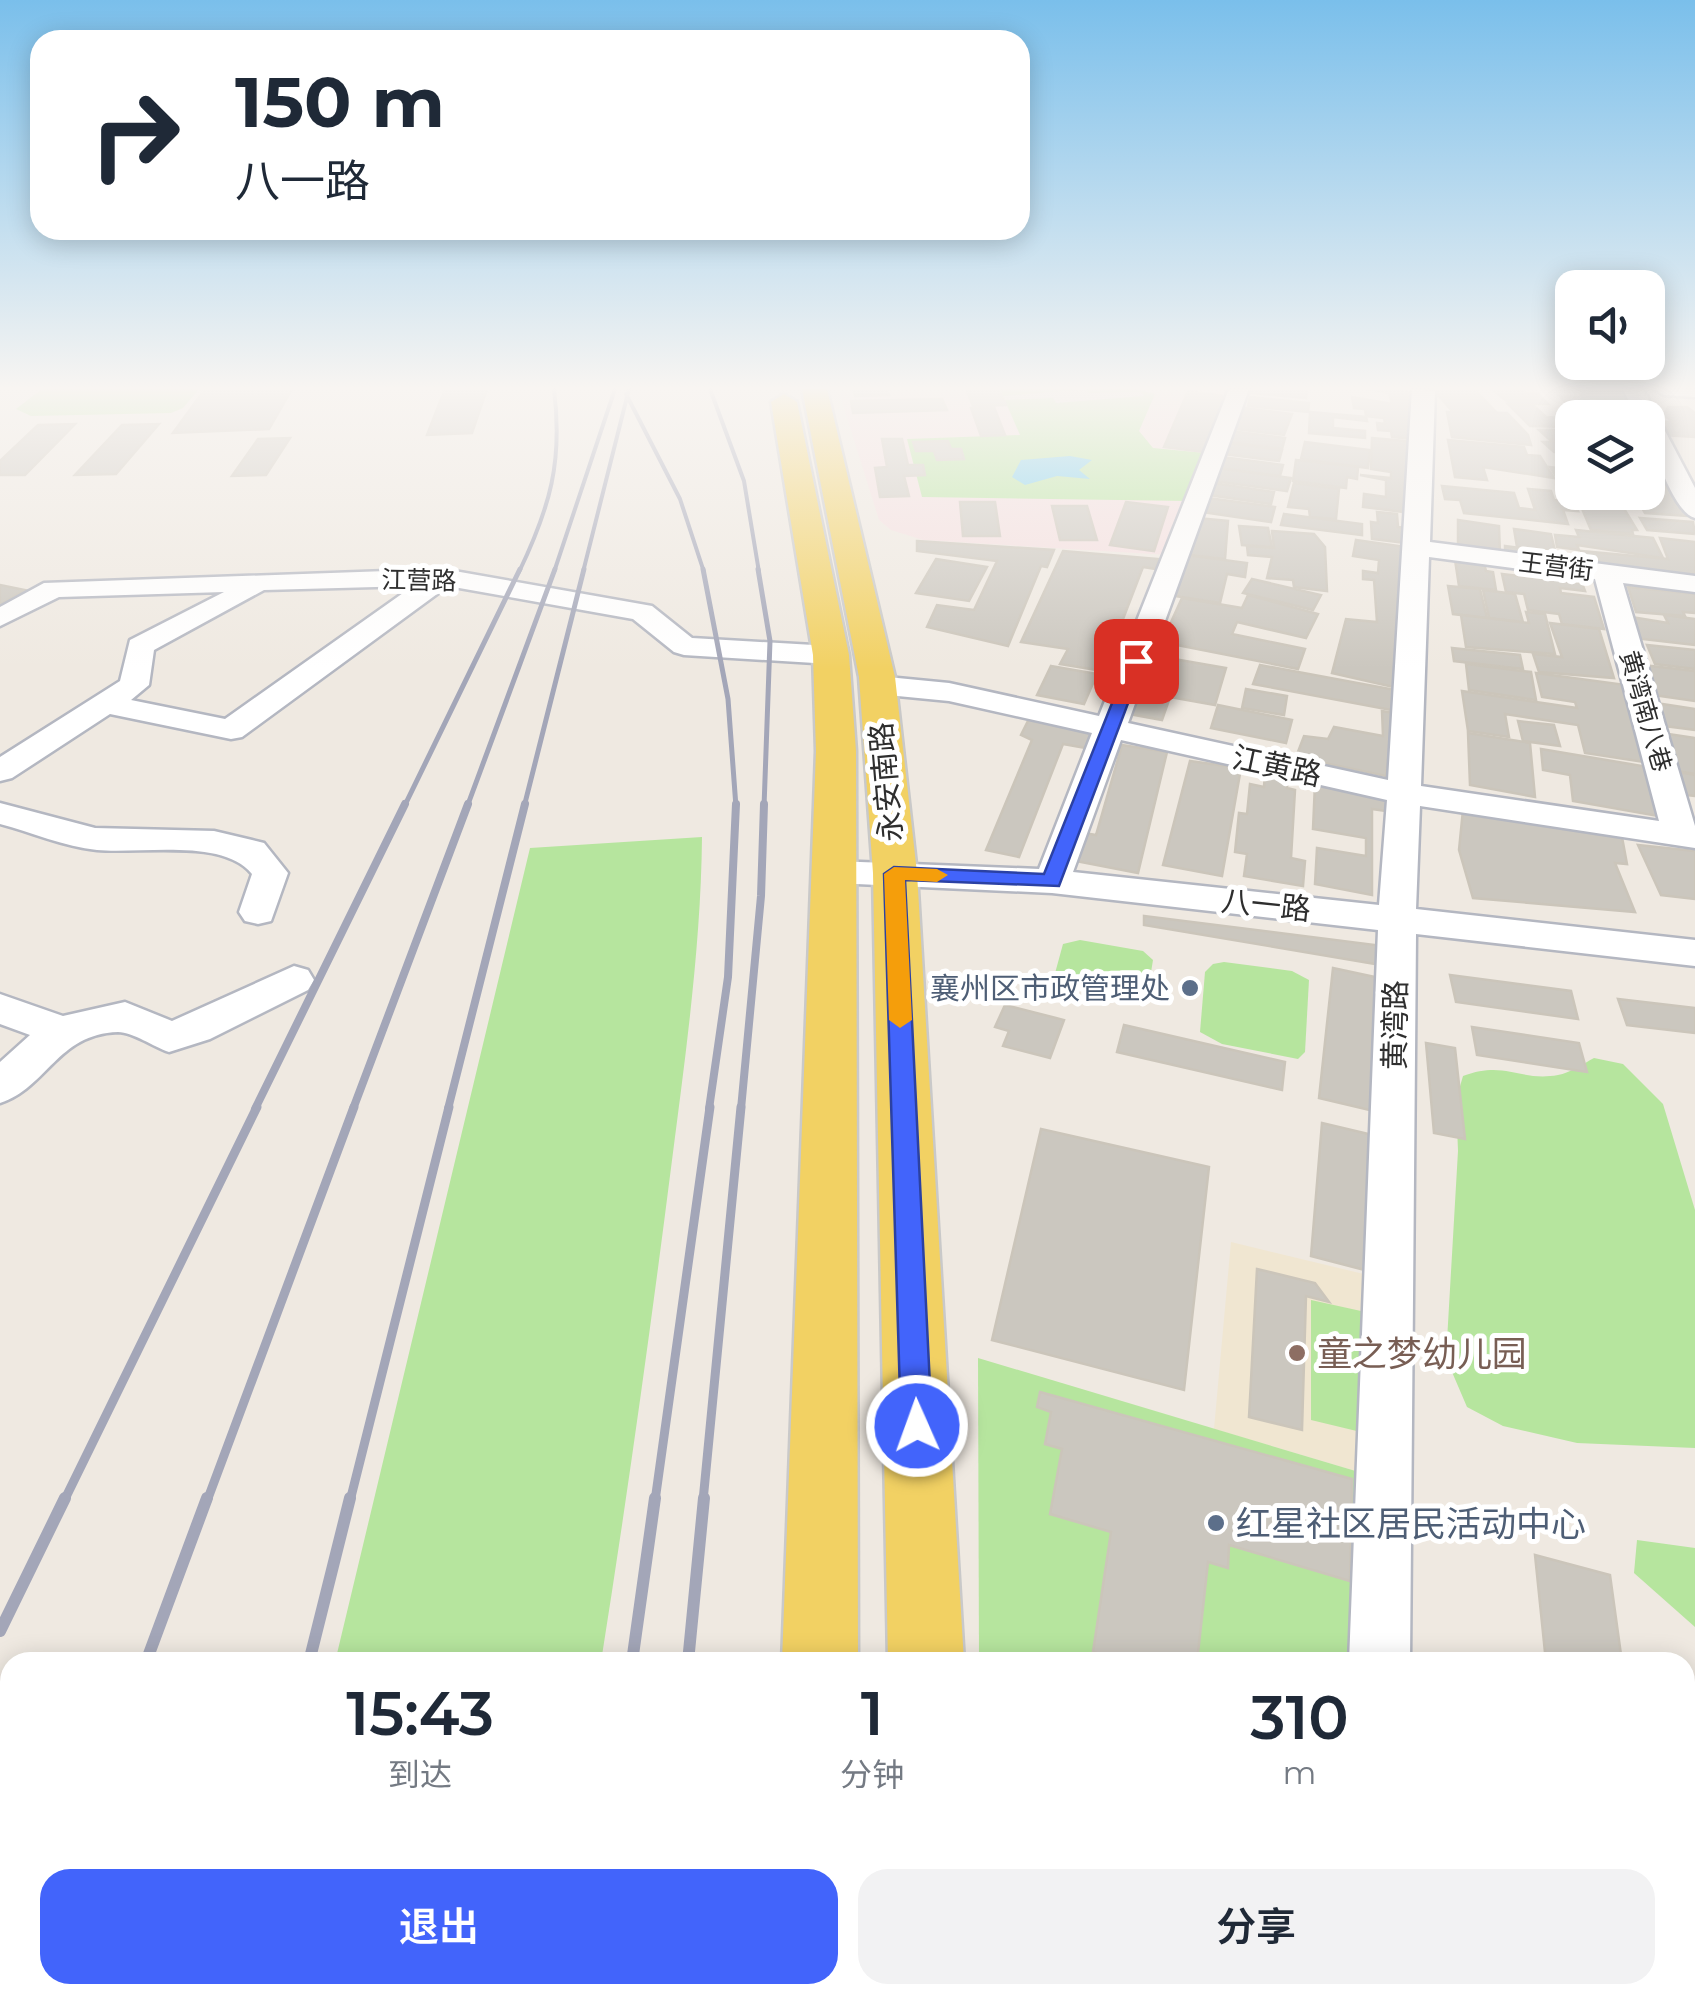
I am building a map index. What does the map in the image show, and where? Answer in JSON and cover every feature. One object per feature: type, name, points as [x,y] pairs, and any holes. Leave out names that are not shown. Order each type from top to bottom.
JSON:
[{"type":"main road","name":"永安南路","points":[[799,483],[831,655],[836,750],[820,1652]]},
{"type":"main road","name":"永安南路","points":[[834,483],[877,685],[894,874],[926,1652]]},
{"type":"street","points":[[1052,881],[1204,483]]},
{"type":"street","name":"黄湾路","points":[[1380,1652],[1397,920],[1420,483]]},
{"type":"street","points":[[1684,483],[1695,511]]},
{"type":"street","name":"王营街","points":[[1416,548],[1695,584]]},
{"type":"street","name":"黄湾南八巷","points":[[1607,572],[1688,836]]},
{"type":"street","name":"江营路","points":[[0,618],[53,589],[443,576],[642,612],[684,646],[831,655]]},
{"type":"street","points":[[105,704],[231,730],[443,576]]},
{"type":"street","points":[[0,771],[134,685],[140,646],[261,583]]},
{"type":"street","name":"江黄路","points":[[877,685],[949,692],[1404,794],[1688,836]]},
{"type":"street","points":[[0,813],[94,839],[214,842],[252,852],[270,873],[258,912]]},
{"type":"street","name":"八一路","points":[[835,872],[1052,881],[1695,953]]},
{"type":"street","points":[[0,1087],[61,1031],[125,1016],[169,1036],[196,1029],[294,980]]},
{"type":"street","points":[[0,1008],[61,1031]]},
{"type":"shaded area","points":[[867,483],[1196,483],[1168,555],[923,540],[891,530],[879,520]]},
{"type":"shaded area","name":"童之梦幼儿园","points":[[1231,1242],[1376,1277],[1369,1475],[1214,1429]]},
{"type":"green space","points":[[918,483],[1195,483],[1188,501],[922,497]]},
{"type":"green space","points":[[702,837],[699,920],[687,1044],[603,1652],[337,1652],[530,848]]},
{"type":"green space","points":[[1080,940],[1143,951],[1153,960],[1147,997],[1136,999],[1065,987],[1054,977],[1063,944]]},
{"type":"green space","points":[[1213,964],[1292,971],[1309,980],[1305,1052],[1298,1059],[1222,1044],[1200,1032],[1205,972]]},
{"type":"green space","points":[[1594,1058],[1623,1064],[1663,1104],[1695,1210],[1695,1448],[1577,1443],[1503,1426],[1467,1407],[1446,1358],[1458,1151],[1456,1100],[1463,1076],[1491,1070],[1558,1075]]},
{"type":"green space","points":[[1311,1300],[1361,1311],[1365,1433],[1311,1420]]},
{"type":"green space","points":[[978,1358],[1369,1475],[1366,1652],[979,1652]]},
{"type":"green space","points":[[1637,1540],[1695,1548],[1695,1627],[1634,1573]]},
{"type":"building","points":[[878,483],[906,483],[909,496],[880,497]]},
{"type":"building","points":[[1213,483],[1274,492],[1271,504],[1208,495]]},
{"type":"building","points":[[1224,483],[1290,483],[1287,491]]},
{"type":"building","points":[[1294,483],[1339,489],[1336,519],[1310,517],[1309,509],[1288,507]]},
{"type":"building","points":[[1305,483],[1346,483],[1346,488]]},
{"type":"building","points":[[1386,483],[1414,483],[1412,513],[1363,507],[1364,494],[1386,497]]},
{"type":"building","points":[[1668,483],[1689,516],[1643,510],[1665,510]]},
{"type":"building","points":[[1442,486],[1514,493],[1519,508],[1535,510],[1528,489],[1551,491],[1555,510],[1563,510],[1568,524],[1464,513],[1460,500],[1445,499]]},
{"type":"building","points":[[1208,498],[1275,507],[1271,522],[1202,512]]},
{"type":"building","points":[[960,502],[995,502],[1000,536],[963,536]]},
{"type":"building","points":[[1126,502],[1168,507],[1154,551],[1110,545]]},
{"type":"building","points":[[1052,506],[1087,506],[1097,540],[1060,540]]},
{"type":"building","points":[[1583,510],[1625,510],[1637,530],[1632,530],[1633,534],[1591,530]]},
{"type":"building","points":[[1377,512],[1397,514],[1398,527],[1413,529],[1414,544],[1372,539],[1371,522],[1378,523]]},
{"type":"building","points":[[1284,514],[1362,524],[1362,535],[1281,525]]},
{"type":"building","points":[[1197,518],[1228,521],[1225,559],[1190,555]]},
{"type":"building","points":[[1640,518],[1693,522],[1695,534],[1647,530]]},
{"type":"building","points":[[1458,520],[1499,526],[1500,554],[1458,548]]},
{"type":"building","points":[[1239,526],[1268,528],[1272,547],[1242,545]]},
{"type":"building","points":[[1514,529],[1551,534],[1555,551],[1517,547]]},
{"type":"building","points":[[1576,530],[1653,538],[1663,558],[1577,545],[1579,550],[1557,547],[1555,535],[1579,537]]},
{"type":"building","points":[[1272,531],[1314,534],[1325,547],[1327,591],[1294,587],[1293,580],[1267,578],[1272,557],[1248,555],[1247,546],[1274,548]]},
{"type":"building","points":[[1660,538],[1695,542],[1695,580],[1589,567],[1581,551],[1668,559]]},
{"type":"building","points":[[1356,540],[1413,548],[1402,689],[1332,673],[1346,619],[1377,622],[1374,580],[1363,579],[1363,571],[1378,573],[1379,560],[1353,556]]},
{"type":"building","points":[[917,541],[1054,550],[1047,567],[1041,566],[1008,646],[927,627],[937,605],[974,610],[997,561],[917,551]]},
{"type":"building","points":[[1505,546],[1578,556],[1581,567],[1505,557]]},
{"type":"building","points":[[1063,551],[1159,559],[1156,569],[1143,567],[1103,671],[1060,664],[1068,649],[1021,642]]},
{"type":"building","points":[[1186,555],[1247,563],[1245,577],[1227,574],[1220,603],[1175,596]]},
{"type":"building","points":[[936,559],[987,567],[969,601],[916,593]]},
{"type":"building","points":[[1455,560],[1484,563],[1486,571],[1493,572],[1496,590],[1459,586]]},
{"type":"building","points":[[1502,574],[1582,583],[1585,591],[1560,588],[1561,593],[1594,597],[1604,629],[1562,624],[1559,614],[1528,610],[1524,594],[1506,592]]},
{"type":"building","points":[[1252,579],[1321,595],[1313,610],[1243,593]]},
{"type":"building","points":[[0,585],[25,590],[0,605]]},
{"type":"building","points":[[1448,586],[1480,589],[1487,618],[1453,614]]},
{"type":"building","points":[[1628,587],[1695,594],[1695,613],[1683,612],[1685,616],[1636,612]]},
{"type":"building","points":[[1483,590],[1515,594],[1523,622],[1489,618]]},
{"type":"building","points":[[1248,595],[1318,614],[1306,638],[1237,622],[1232,634],[1305,649],[1298,669],[1162,642],[1182,598],[1242,608]]},
{"type":"building","points":[[1526,612],[1545,614],[1555,654],[1466,647],[1461,615],[1529,623]]},
{"type":"building","points":[[1664,615],[1695,619],[1695,645],[1635,638],[1626,616],[1668,623]]},
{"type":"building","points":[[1550,623],[1599,629],[1614,678],[1539,672],[1533,654],[1562,657]]},
{"type":"building","points":[[1647,645],[1695,650],[1695,669],[1655,664]]},
{"type":"building","points":[[1452,648],[1520,655],[1523,669],[1454,661]]},
{"type":"building","points":[[1151,655],[1226,668],[1215,705],[1170,697],[1162,720],[1129,714]]},
{"type":"building","points":[[1466,664],[1531,672],[1536,700],[1469,690]]},
{"type":"building","points":[[1260,665],[1406,692],[1402,712],[1253,684]]},
{"type":"building","points":[[1643,665],[1695,671],[1695,701],[1654,695]]},
{"type":"building","points":[[1051,666],[1097,674],[1084,704],[1037,695]]},
{"type":"building","points":[[1536,673],[1626,685],[1644,762],[1585,753],[1578,725],[1505,714],[1509,737],[1468,731],[1462,691],[1577,708],[1575,702],[1542,697]]},
{"type":"building","points":[[1246,689],[1287,696],[1284,715],[1242,708]]},
{"type":"building","points":[[1656,703],[1695,709],[1695,730],[1665,726]]},
{"type":"building","points":[[1218,705],[1292,720],[1286,743],[1211,728]]},
{"type":"building","points":[[1382,711],[1394,713],[1386,776],[1296,757],[1304,736],[1328,739],[1334,727],[1383,736]]},
{"type":"building","points":[[1029,719],[1093,730],[1086,748],[1063,744],[1019,857],[986,850],[1032,740],[1021,735]]},
{"type":"building","points":[[1518,721],[1554,725],[1560,746],[1523,741]]},
{"type":"building","points":[[1655,732],[1695,738],[1695,774],[1666,769]]},
{"type":"building","points":[[1468,733],[1530,743],[1535,797],[1470,785]]},
{"type":"building","points":[[1122,745],[1167,752],[1138,873],[1076,861],[1084,833],[1096,835]]},
{"type":"building","points":[[1541,749],[1648,767],[1658,816],[1573,801],[1570,775],[1543,770]]},
{"type":"building","points":[[1190,761],[1241,768],[1222,876],[1163,865]]},
{"type":"building","points":[[1265,772],[1288,776],[1287,788],[1295,790],[1291,858],[1305,861],[1303,886],[1244,876],[1247,854],[1235,852],[1239,813],[1247,814],[1250,784],[1264,787]]},
{"type":"building","points":[[1679,772],[1695,775],[1695,796],[1687,795]]},
{"type":"building","points":[[1315,784],[1393,796],[1393,812],[1372,809],[1372,895],[1315,884],[1317,848],[1366,856],[1366,838],[1313,829]]},
{"type":"building","points":[[1463,810],[1622,837],[1627,864],[1615,863],[1635,912],[1473,898],[1459,850]]},
{"type":"building","points":[[1638,845],[1695,851],[1695,899],[1661,895]]},
{"type":"building","points":[[1144,916],[1383,946],[1381,965],[1144,925]]},
{"type":"building","points":[[1333,968],[1389,980],[1382,1113],[1319,1098]]},
{"type":"building","points":[[1450,975],[1571,991],[1578,1019],[1456,1002]]},
{"type":"building","points":[[1618,999],[1695,1008],[1695,1033],[1627,1025]]},
{"type":"building","points":[[1005,1005],[1064,1020],[1050,1058],[1003,1046],[1009,1031],[995,1027]]},
{"type":"building","points":[[1124,1025],[1285,1062],[1282,1090],[1117,1052]]},
{"type":"building","points":[[1472,1027],[1579,1043],[1587,1072],[1477,1055]]},
{"type":"building","points":[[1426,1043],[1455,1048],[1465,1139],[1434,1133]]},
{"type":"building","points":[[1322,1123],[1381,1137],[1376,1273],[1311,1256]]},
{"type":"building","points":[[1041,1129],[1209,1167],[1184,1390],[992,1340]]},
{"type":"building","points":[[1257,1269],[1315,1283],[1329,1302],[1306,1296],[1302,1430],[1249,1417]]},
{"type":"building","name":"红星社区居民活动中心","points":[[1040,1392],[1352,1479],[1350,1581],[1229,1545],[1228,1568],[1208,1562],[1198,1652],[1093,1652],[1111,1532],[1050,1514],[1062,1449],[1045,1444],[1051,1412],[1037,1407]]},
{"type":"building","points":[[1535,1555],[1610,1575],[1621,1652],[1545,1652]]},
{"type":"railway","points":[[519,572],[539,526],[551,483]]},
{"type":"railway","points":[[555,569],[584,483]]},
{"type":"railway","points":[[583,572],[605,483]]},
{"type":"railway","points":[[672,483],[704,572]]},
{"type":"railway","points":[[744,483],[759,572]]},
{"type":"railway","points":[[404,807],[520,569]]},
{"type":"railway","points":[[467,807],[555,569]]},
{"type":"railway","points":[[524,807],[584,569]]},
{"type":"railway","points":[[703,569],[728,699],[736,806]]},
{"type":"railway","points":[[758,569],[770,641],[764,807]]},
{"type":"railway","points":[[255,1109],[405,804]]},
{"type":"railway","points":[[353,1109],[468,804]]},
{"type":"railway","points":[[448,1109],[525,804]]},
{"type":"railway","points":[[741,1109],[761,896],[764,804]]},
{"type":"railway","points":[[709,1109],[728,977],[736,806]]},
{"type":"railway","points":[[64,1501],[257,1107]]},
{"type":"railway","points":[[207,1501],[354,1107]]},
{"type":"railway","points":[[350,1501],[449,1107]]},
{"type":"railway","points":[[655,1501],[710,1107]]},
{"type":"railway","points":[[703,1501],[741,1107]]},
{"type":"railway","points":[[0,1631],[65,1498]]},
{"type":"railway","points":[[150,1652],[207,1498]]},
{"type":"railway","points":[[312,1652],[350,1498]]},
{"type":"railway","points":[[633,1652],[655,1498]]},
{"type":"railway","points":[[689,1652],[704,1498]]},
{"type":"slow traffic","points":[[900,1020],[894,874],[937,875]]},
{"type":"place","name":"襄州区市政管理处","points":[[1190,988]]},
{"type":"place","name":"童之梦幼儿园","points":[[1297,1353]]},
{"type":"place","name":"红星社区居民活动中心","points":[[1216,1523]]},
{"type":"route","points":[[917,1426],[894,874],[1052,881],[1136,661]]}]
